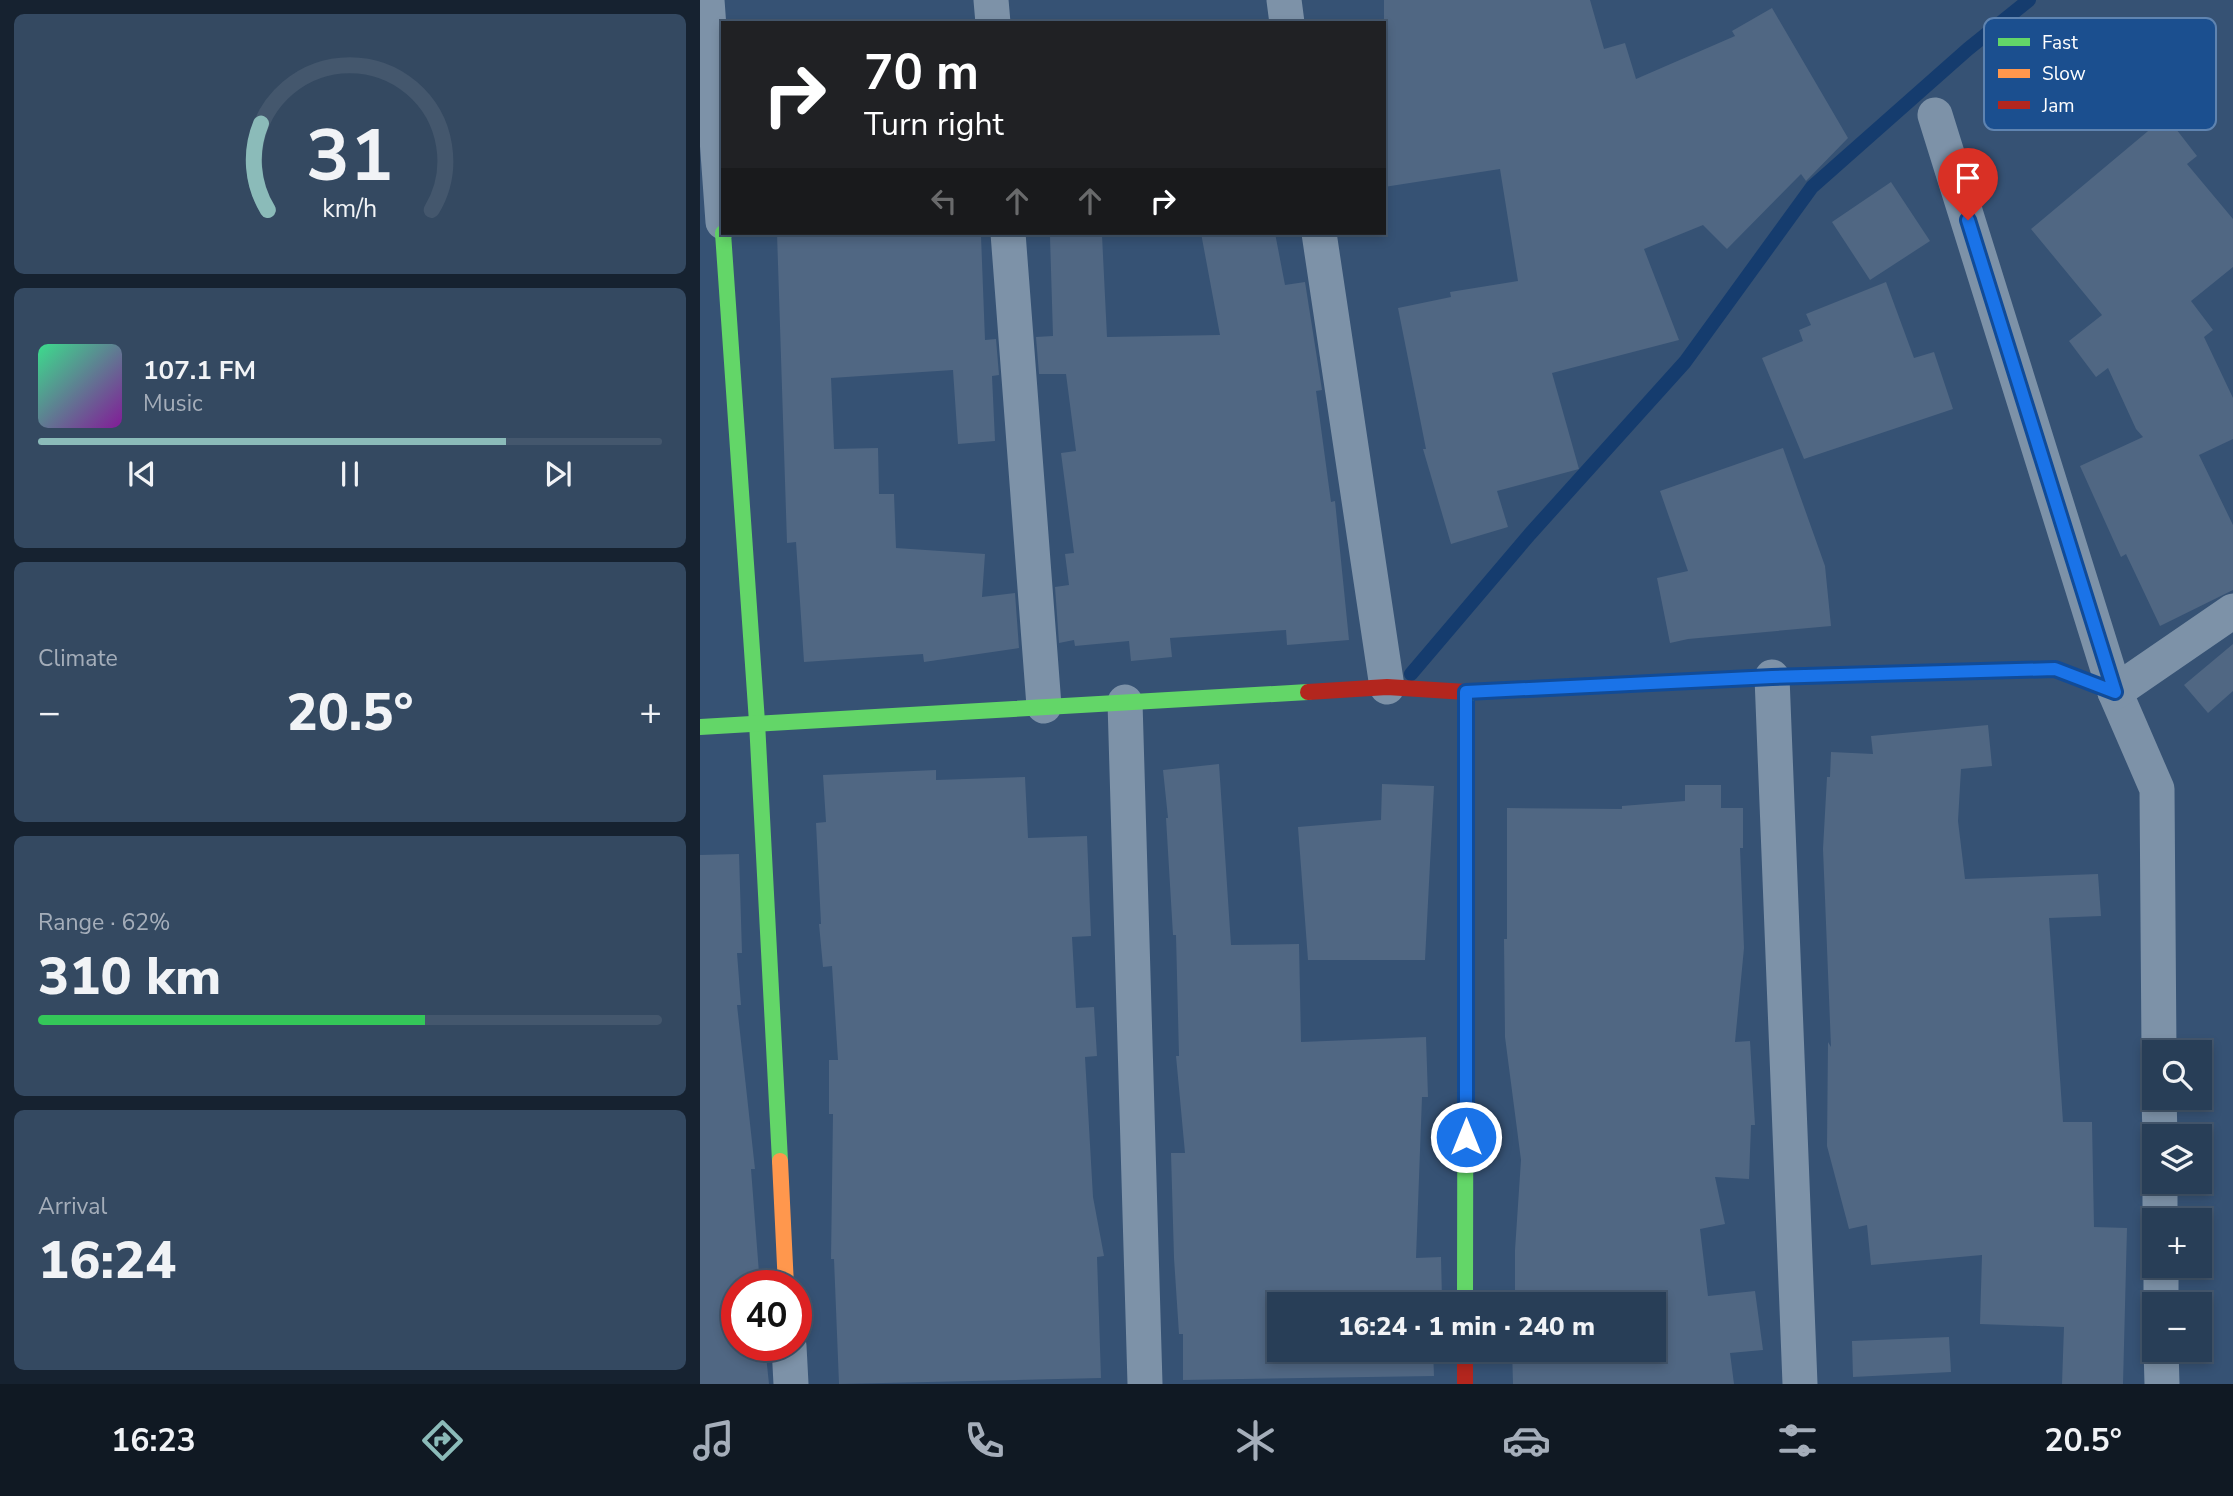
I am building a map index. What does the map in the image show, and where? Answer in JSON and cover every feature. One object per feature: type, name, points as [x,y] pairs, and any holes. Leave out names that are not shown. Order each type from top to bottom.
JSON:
[{"type":"street","points":[[707,0],[721,194]]},
{"type":"street","points":[[991,0],[993,21]]},
{"type":"street","points":[[1284,0],[1287,21]]},
{"type":"street","points":[[1935,115],[2115,692],[2157,789],[2159,1040]]},
{"type":"street","points":[[723,235],[757,722],[785,1270]]},
{"type":"street","points":[[1008,235],[1044,706]]},
{"type":"street","points":[[1319,235],[1387,687]]},
{"type":"street","points":[[2115,692],[2233,611]]},
{"type":"street","points":[[700,727],[1387,687],[1466,692],[1772,677],[2055,669],[2115,692]]},
{"type":"street","points":[[1772,677],[1800,1384]]},
{"type":"street","points":[[1465,1292],[1466,692]]},
{"type":"street","points":[[1125,702],[1145,1384]]},
{"type":"street","points":[[790,1361],[791,1384]]},
{"type":"street","points":[[1465,1362],[1465,1384]]},
{"type":"street","points":[[2161,1362],[2162,1384]]},
{"type":"building","points":[[1384,0],[1590,0],[1604,49],[1625,43],[1636,79],[1735,36],[1732,31],[1772,8],[1848,138],[1806,181],[1801,174],[1727,249],[1703,225],[1644,249],[1679,340],[1552,373],[1579,469],[1497,491],[1508,527],[1451,544],[1423,449],[1426,449],[1398,308],[1451,297],[1450,292],[1518,281],[1500,169],[1386,187]]},
{"type":"building","points":[[2149,130],[2177,130],[2197,156],[2187,164],[2233,219],[2233,267],[2191,301],[2213,330],[2204,337],[2233,398],[2233,439],[2199,455],[2233,525],[2233,590],[2160,626],[2126,554],[2121,557],[2080,466],[2143,437],[2136,429],[2108,368],[2096,377],[2069,341],[2102,315],[2031,229]]},
{"type":"building","points":[[1891,182],[1930,241],[1870,280],[1832,222]]},
{"type":"building","points":[[777,235],[981,236],[985,340],[996,339],[999,375],[992,376],[995,441],[958,444],[953,370],[831,378],[834,449],[878,448],[879,494],[894,494],[896,548],[985,554],[982,597],[1015,593],[1019,648],[924,662],[923,654],[804,662],[796,542],[787,543]]},
{"type":"building","points":[[1102,235],[1107,337],[1220,335],[1201,235],[1275,235],[1285,285],[1305,282],[1322,390],[1316,391],[1331,502],[1335,501],[1349,640],[1287,645],[1286,630],[1170,638],[1172,657],[1131,661],[1129,641],[1075,646],[1074,640],[1059,643],[1055,587],[1069,585],[1065,554],[1074,553],[1061,453],[1076,451],[1066,374],[1039,374],[1036,337],[1053,336],[1050,237]]},
{"type":"building","points":[[1886,282],[1914,358],[1934,352],[1953,409],[1804,459],[1762,358],[1803,341],[1799,330],[1811,325],[1806,314]]},
{"type":"building","points":[[1783,448],[1825,566],[1831,626],[1670,643],[1657,578],[1688,571],[1660,491]]},
{"type":"building","points":[[2233,644],[2233,691],[2208,713],[2184,685]]},
{"type":"building","points":[[1988,725],[1992,766],[1961,769],[1958,821],[1965,879],[2098,874],[2101,916],[2049,918],[2063,1122],[2092,1122],[2094,1227],[2127,1228],[2123,1384],[2062,1384],[2064,1327],[1980,1324],[1982,1255],[1871,1265],[1867,1225],[1849,1229],[1827,1146],[1828,1042],[1831,1047],[1823,849],[1831,752],[1873,754],[1871,736]]},
{"type":"building","points":[[1219,764],[1231,945],[1299,944],[1301,1042],[1426,1037],[1428,1097],[1422,1097],[1416,1258],[1441,1257],[1442,1292],[1267,1292],[1267,1362],[1433,1362],[1434,1376],[1183,1380],[1183,1334],[1179,1334],[1174,1258],[1171,1153],[1185,1153],[1176,1056],[1179,1056],[1176,935],[1173,935],[1163,770]]},
{"type":"building","points":[[936,770],[936,780],[1025,777],[1028,838],[1087,836],[1091,936],[1072,937],[1076,1008],[1094,1007],[1097,1056],[1085,1057],[1093,1197],[1104,1256],[1097,1257],[1101,1378],[839,1384],[834,1259],[831,1259],[833,1114],[829,1114],[829,1060],[838,1060],[832,966],[823,967],[819,924],[816,823],[826,822],[823,775]]},
{"type":"building","points":[[1382,784],[1434,786],[1425,960],[1308,960],[1298,827],[1381,820]]},
{"type":"building","points":[[1685,785],[1721,785],[1721,808],[1743,808],[1743,848],[1740,848],[1744,948],[1735,1042],[1750,1041],[1755,1125],[1751,1125],[1749,1179],[1715,1177],[1725,1224],[1700,1229],[1708,1296],[1755,1291],[1763,1350],[1730,1353],[1734,1384],[1513,1384],[1512,1362],[1666,1362],[1666,1292],[1515,1292],[1521,1160],[1505,1037],[1507,808],[1622,809],[1622,806],[1685,801]]},
{"type":"building","points":[[739,854],[742,953],[737,953],[741,1005],[737,1005],[755,1169],[751,1169],[759,1270],[721,1270],[721,1361],[767,1361],[769,1384],[700,1384],[700,855]]},
{"type":"building","points":[[1949,1337],[1951,1372],[1853,1377],[1852,1341]]},
{"type":"waterway","points":[[2007,18],[2029,0]]},
{"type":"waterway","points":[[1411,674],[1530,534],[1685,362],[1812,187],[1984,36]]},
{"type":"traffic: fast","points":[[723,235],[757,722],[780,1161]]},
{"type":"traffic: fast","points":[[1502,690],[1772,677],[2055,669],[2115,692]]},
{"type":"traffic: fast","points":[[700,727],[1308,692]]},
{"type":"traffic: fast","points":[[1465,1292],[1466,692]]},
{"type":"traffic: slow","points":[[780,1161],[785,1270]]},
{"type":"traffic: jam","points":[[1308,692],[1387,687],[1466,692],[1502,690]]},
{"type":"traffic: jam","points":[[1465,1362],[1465,1384]]},
{"type":"route","points":[[1466,1137],[1466,692],[1772,677],[2055,669],[2115,692],[1968,220]]}]
